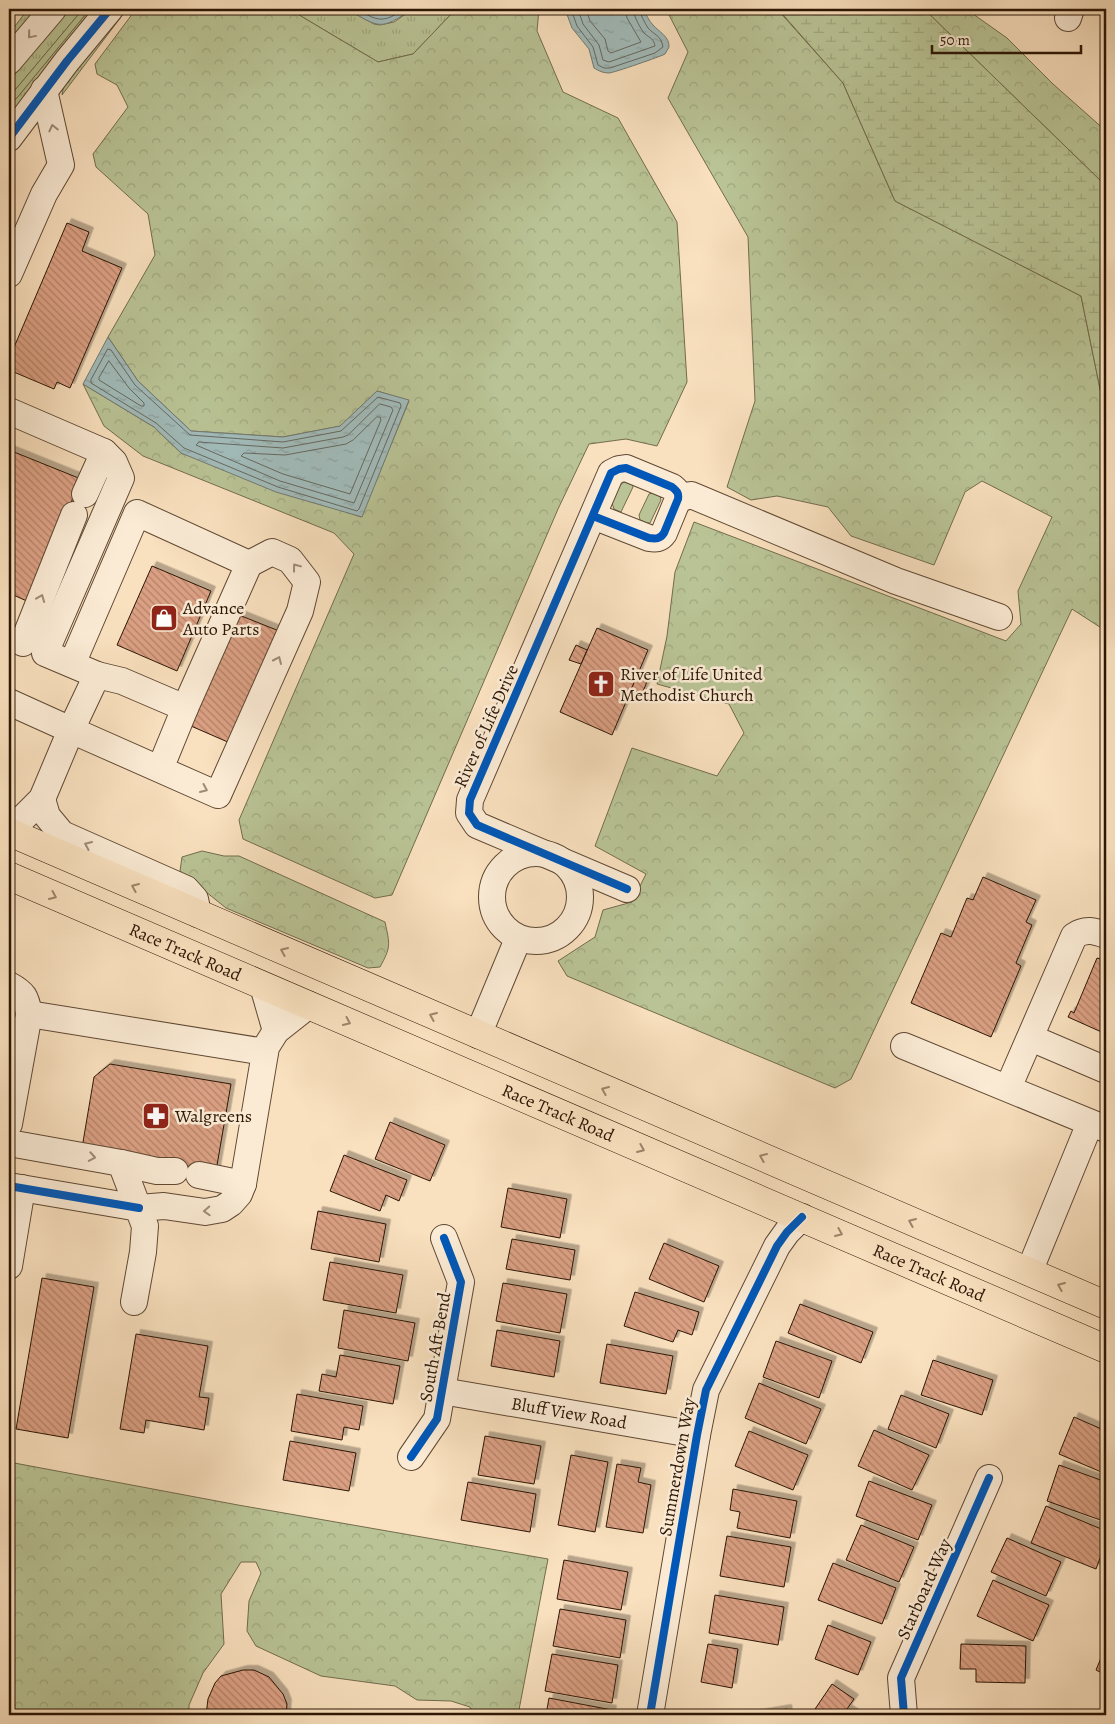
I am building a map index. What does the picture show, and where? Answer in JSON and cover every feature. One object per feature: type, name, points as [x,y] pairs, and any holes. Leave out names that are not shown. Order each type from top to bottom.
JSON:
[{"type":"main road","points":[[9,832],[1106,1305]]},
{"type":"main road","name":"Race Track Road","points":[[9,876],[1106,1349]]},
{"type":"main road","points":[[463,1072],[478,1035]]},
{"type":"street","points":[[9,61],[53,9]]},
{"type":"street","points":[[9,138],[44,90],[110,9]]},
{"type":"street","points":[[9,274],[44,194],[62,166],[44,90]]},
{"type":"street","points":[[9,411],[104,452],[114,462],[121,478],[110,501],[26,644]]},
{"type":"street","points":[[26,644],[79,505],[104,452]]},
{"type":"street","name":"River of Life Drive","points":[[627,889],[477,825],[470,818],[469,805],[611,473],[619,468],[626,468],[672,487],[678,491],[678,499]]},
{"type":"street","points":[[593,516],[655,539],[661,537],[664,533],[678,499],[691,495],[896,581],[999,616]]},
{"type":"street","points":[[110,501],[249,564]]},
{"type":"street","points":[[72,664],[137,513]]},
{"type":"street","points":[[9,702],[218,795],[300,611],[307,582],[290,560],[272,552],[249,564],[160,769]]},
{"type":"street","points":[[26,644],[97,675],[122,681],[185,708]]},
{"type":"street","points":[[9,824],[22,818],[42,799],[97,675]]},
{"type":"street","points":[[42,799],[47,816],[62,834],[186,889],[195,899],[198,914]]},
{"type":"street","name":"River of Life Drive","points":[[518,855],[553,856],[570,869],[578,879],[580,896],[575,916],[563,932],[548,940],[518,939],[506,930],[495,913],[492,902],[493,891],[499,873],[510,859],[518,855]]},
{"type":"street","points":[[1008,1088],[1074,936],[1086,931],[1094,931],[1106,935]]},
{"type":"street","points":[[478,1035],[518,939]]},
{"type":"street","points":[[9,986],[21,991],[27,1002],[29,1014],[9,1124]]},
{"type":"street","points":[[9,1266],[15,1187],[139,1208],[164,1206],[205,1212],[222,1209],[235,1199],[243,1184],[270,1042],[264,986]]},
{"type":"street","points":[[270,1042],[309,1005]]},
{"type":"street","points":[[29,1014],[270,1042]]},
{"type":"street","points":[[1031,1038],[1106,1070]]},
{"type":"street","points":[[904,1046],[1098,1126],[1029,1272]]},
{"type":"street","points":[[9,1143],[186,1176],[243,1184]]},
{"type":"street","points":[[121,1163],[146,1226],[134,1302]]},
{"type":"street","name":"Summerdown Way","points":[[650,1715],[706,1390],[776,1246],[802,1218]]},
{"type":"street","name":"South Aft Bend","points":[[411,1457],[437,1419],[461,1282],[444,1238]]},
{"type":"street","name":"Bluff View Road","points":[[442,1391],[697,1435]]},
{"type":"street","name":"Starboard Way","points":[[904,1715],[901,1678],[989,1478]]},
{"type":"green space","points":[[28,9],[37,9],[9,43],[9,34]]},
{"type":"green space","points":[[69,9],[83,9],[10,96],[9,100],[9,82],[55,23]]},
{"type":"green space","points":[[83,9],[90,9],[16,99],[9,100],[10,96]]},
{"type":"green space","points":[[90,9],[99,9],[19,106],[9,110],[9,100],[16,99]]},
{"type":"green space","points":[[122,9],[127,9],[62,95],[64,84]]},
{"type":"green space","points":[[136,9],[289,9],[378,62],[413,54],[456,9],[539,9],[537,31],[563,92],[618,118],[677,222],[687,382],[657,446],[626,439],[589,444],[558,509],[392,895],[375,898],[243,839],[239,820],[354,554],[334,533],[143,456],[104,426],[83,384],[154,427],[181,453],[361,517],[409,401],[377,391],[341,426],[283,437],[191,431],[138,381],[108,337],[155,255],[148,214],[96,167],[93,154],[128,107],[117,85],[97,74],[95,64]]},
{"type":"green space","points":[[289,9],[347,9],[374,24],[380,25],[394,22],[413,9],[456,9],[413,54],[378,62]]},
{"type":"green space","points":[[666,9],[777,9],[843,83],[895,201],[1081,296],[1106,418],[1106,631],[1072,609],[851,1079],[835,1088],[567,976],[558,961],[595,937],[603,910],[632,902],[646,874],[595,846],[632,748],[717,776],[744,733],[729,704],[657,684],[667,636],[675,572],[694,522],[1006,641],[1021,624],[1018,591],[1052,517],[982,481],[965,492],[934,565],[851,536],[828,507],[777,496],[751,500],[727,487],[755,401],[748,237],[668,98],[688,52]]},
{"type":"green space","points":[[778,9],[924,9],[1106,186],[1106,418],[1081,296],[895,201],[843,83]]},
{"type":"green space","points":[[924,9],[966,9],[1007,38],[1053,84],[1106,131],[1106,186]]},
{"type":"green space","points":[[624,482],[632,484],[633,487],[621,512],[614,509],[612,503],[619,486]]},
{"type":"green space","points":[[652,493],[660,496],[661,500],[650,523],[647,523],[640,520],[639,515],[649,494]]},
{"type":"green space","points":[[202,851],[224,856],[239,856],[385,922],[388,946],[380,967],[368,968],[226,908],[180,871],[182,857]]},
{"type":"green space","points":[[9,1462],[238,1505],[548,1559],[518,1715],[474,1715],[470,1707],[451,1701],[417,1700],[395,1686],[321,1676],[256,1646],[247,1631],[249,1601],[261,1573],[256,1562],[241,1562],[221,1594],[224,1644],[203,1673],[189,1705],[189,1715],[9,1715]]},
{"type":"water","points":[[347,9],[413,9],[394,21],[380,24],[367,20]]},
{"type":"water","points":[[565,9],[643,9],[652,23],[666,37],[669,47],[665,54],[656,58],[612,72],[601,72],[594,68],[589,49],[572,28]]},
{"type":"water","points":[[108,337],[138,381],[191,431],[283,437],[340,426],[377,391],[409,400],[362,517],[276,492],[181,453],[154,427],[83,384]]},
{"type":"building","points":[[67,223],[89,232],[82,251],[122,268],[70,388],[57,382],[54,389],[9,370],[9,359]]},
{"type":"building","points":[[9,450],[81,479],[29,602],[9,593]]},
{"type":"building","name":"Advance Auto Parts","points":[[152,566],[211,591],[177,671],[117,645]]},
{"type":"building","points":[[239,615],[279,631],[230,743],[191,726]]},
{"type":"building","points":[[597,628],[648,650],[612,735],[560,712]]},
{"type":"building","points":[[576,645],[587,650],[581,664],[569,660]]},
{"type":"building","points":[[638,675],[648,679],[642,694],[631,689]]},
{"type":"building","points":[[983,877],[1036,900],[1026,922],[1032,925],[1016,963],[1021,966],[991,1037],[911,1003],[941,933],[951,937],[967,898],[973,900]]},
{"type":"building","points":[[1097,958],[1106,961],[1106,1034],[1068,1017],[1071,1011],[1074,1013]]},
{"type":"building","name":"Walgreens","points":[[110,1064],[231,1084],[216,1171],[82,1148],[94,1077]]},
{"type":"building","points":[[390,1122],[445,1145],[430,1181],[375,1159]]},
{"type":"building","points":[[344,1155],[407,1180],[399,1201],[386,1195],[380,1211],[330,1191]]},
{"type":"building","points":[[508,1188],[567,1199],[560,1238],[501,1227]]},
{"type":"building","points":[[318,1211],[386,1224],[379,1262],[311,1249]]},
{"type":"building","points":[[512,1239],[575,1250],[570,1280],[506,1269]]},
{"type":"building","points":[[664,1243],[719,1266],[704,1302],[649,1279]]},
{"type":"building","points":[[330,1262],[403,1275],[396,1313],[323,1300]]},
{"type":"building","points":[[42,1278],[94,1287],[68,1438],[16,1429]]},
{"type":"building","points":[[503,1283],[567,1294],[560,1333],[496,1321]]},
{"type":"building","points":[[635,1292],[699,1312],[692,1335],[678,1330],[673,1342],[624,1326]]},
{"type":"building","points":[[800,1304],[873,1332],[861,1363],[788,1333]]},
{"type":"building","points":[[344,1310],[415,1323],[408,1361],[338,1348]]},
{"type":"building","points":[[497,1330],[560,1341],[554,1377],[491,1366]]},
{"type":"building","points":[[136,1334],[208,1346],[199,1397],[209,1398],[204,1430],[146,1420],[144,1433],[120,1429]]},
{"type":"building","points":[[776,1341],[832,1361],[819,1398],[763,1377]]},
{"type":"building","points":[[607,1344],[673,1356],[666,1394],[600,1383]]},
{"type":"building","points":[[340,1355],[400,1366],[393,1404],[319,1391],[322,1374],[336,1377]]},
{"type":"building","points":[[933,1360],[993,1380],[982,1415],[921,1395]]},
{"type":"building","points":[[759,1383],[821,1409],[806,1444],[745,1418]]},
{"type":"building","points":[[297,1394],[363,1406],[359,1430],[344,1427],[342,1440],[291,1431]]},
{"type":"building","points":[[901,1395],[949,1414],[936,1448],[888,1429]]},
{"type":"building","points":[[1074,1417],[1106,1431],[1106,1474],[1059,1454]]},
{"type":"building","points":[[874,1430],[929,1455],[912,1490],[858,1466]]},
{"type":"building","points":[[749,1431],[808,1455],[793,1490],[735,1466]]},
{"type":"building","points":[[485,1436],[541,1446],[534,1484],[478,1475]]},
{"type":"building","points":[[290,1441],[356,1453],[349,1491],[283,1480]]},
{"type":"building","points":[[571,1455],[608,1462],[595,1532],[558,1525]]},
{"type":"building","points":[[617,1464],[641,1468],[638,1482],[651,1485],[643,1533],[606,1527]]},
{"type":"building","points":[[1059,1465],[1106,1482],[1106,1522],[1047,1501]]},
{"type":"building","points":[[869,1481],[932,1505],[918,1540],[856,1516]]},
{"type":"building","points":[[468,1482],[536,1494],[530,1532],[461,1520]]},
{"type":"building","points":[[733,1489],[797,1501],[790,1538],[737,1528],[740,1512],[730,1510]]},
{"type":"building","points":[[1046,1506],[1106,1531],[1106,1542],[1096,1569],[1031,1543]]},
{"type":"building","points":[[861,1525],[914,1547],[899,1582],[846,1560]]},
{"type":"building","points":[[727,1536],[791,1547],[784,1587],[720,1576]]},
{"type":"building","points":[[1007,1538],[1061,1562],[1046,1596],[991,1572]]},
{"type":"building","points":[[564,1560],[628,1572],[621,1610],[557,1599]]},
{"type":"building","points":[[833,1563],[896,1588],[882,1624],[818,1600]]},
{"type":"building","points":[[993,1580],[1049,1605],[1033,1641],[977,1616]]},
{"type":"building","points":[[715,1595],[784,1607],[778,1645],[709,1633]]},
{"type":"building","points":[[560,1609],[626,1620],[620,1658],[553,1646]]},
{"type":"building","points":[[828,1625],[871,1642],[858,1675],[815,1659]]},
{"type":"building","points":[[708,1644],[738,1649],[732,1688],[701,1682]]},
{"type":"building","points":[[961,1644],[1026,1646],[1025,1683],[976,1682],[976,1669],[960,1669]]},
{"type":"building","points":[[1106,1646],[1106,1675],[1096,1670]]},
{"type":"building","points":[[552,1654],[618,1665],[612,1703],[545,1691]]},
{"type":"building","points":[[243,1670],[254,1670],[269,1677],[283,1694],[287,1704],[286,1715],[206,1715],[208,1699],[215,1683],[221,1676]]},
{"type":"building","points":[[832,1684],[854,1699],[847,1709],[856,1715],[811,1715]]},
{"type":"building","points":[[549,1698],[612,1710],[611,1715],[546,1715]]},
{"type":"building","points":[[787,1709],[788,1715],[751,1715]]},
{"type":"cycle path","points":[[9,138],[67,61],[110,9]]},
{"type":"cycle path","points":[[593,516],[649,538],[658,538],[664,533],[678,499],[678,494],[672,487],[626,468],[611,473],[470,800],[469,813],[477,825],[627,889]]},
{"type":"cycle path","points":[[9,1186],[139,1208]]},
{"type":"cycle path","points":[[650,1715],[706,1390],[777,1246],[787,1232],[802,1217]]},
{"type":"cycle path","points":[[411,1457],[437,1419],[461,1282],[444,1238]]},
{"type":"cycle path","points":[[904,1715],[901,1678],[989,1478]]},
{"type":"place","name":"Advance Auto Parts","points":[[164,618]]},
{"type":"place","name":"River of Life United Methodist Church","points":[[601,684]]},
{"type":"place","name":"Walgreens","points":[[156,1116]]}]
